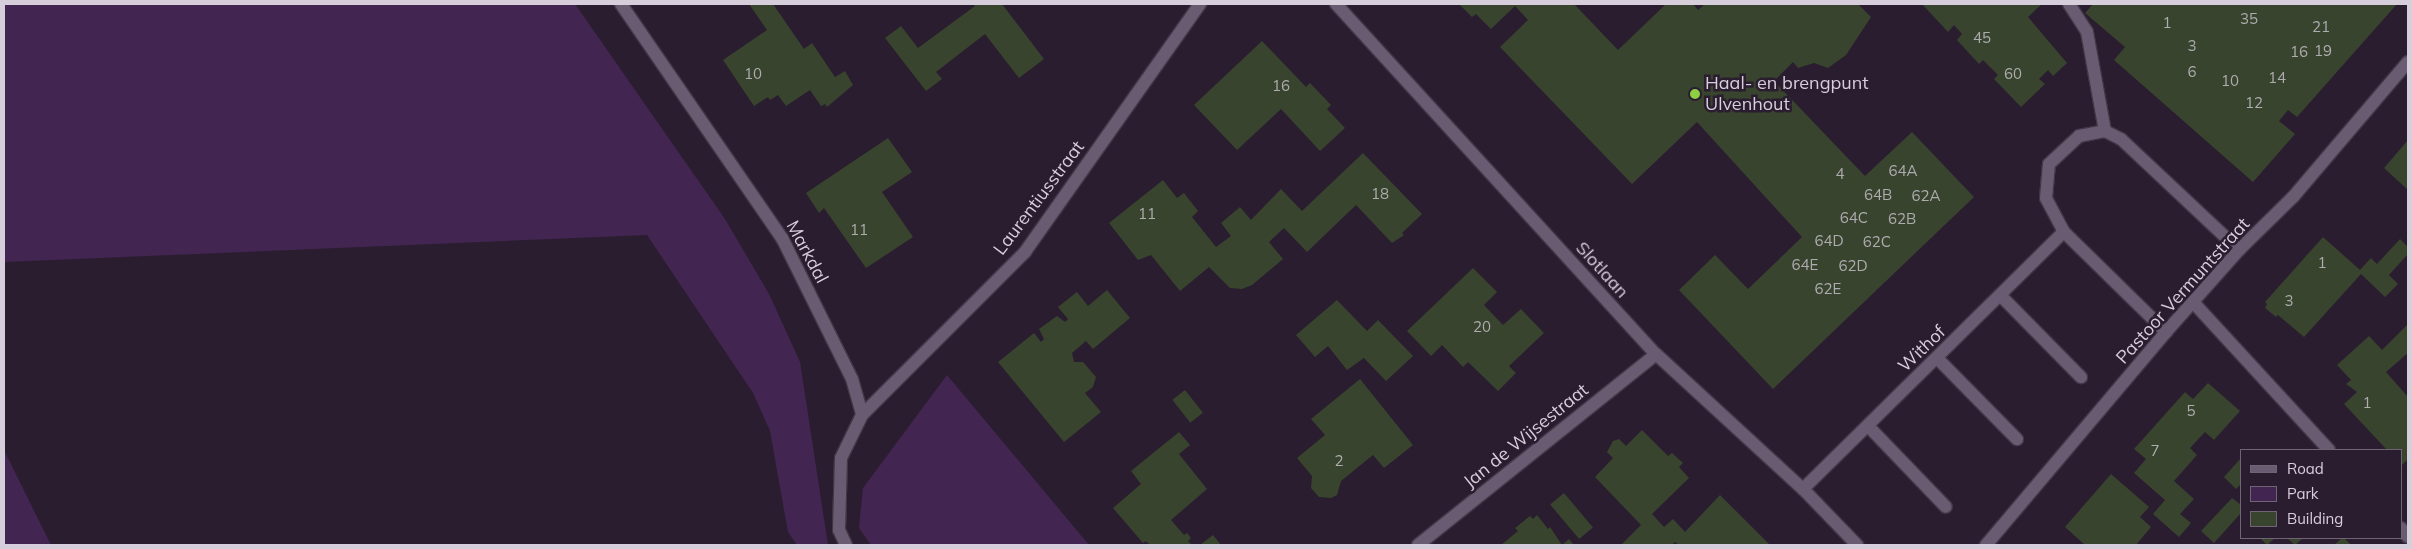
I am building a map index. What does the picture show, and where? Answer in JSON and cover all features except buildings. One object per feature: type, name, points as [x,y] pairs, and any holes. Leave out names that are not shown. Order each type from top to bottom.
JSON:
[{"type":"street","name":"Markdal","points":[[621,4],[782,238],[852,379],[862,415]]},
{"type":"street","name":"Laurentiusstraat","points":[[862,415],[1025,252],[1200,4]]},
{"type":"street","name":"Slotlaan","points":[[1336,4],[1656,354],[1803,489],[1857,545]]},
{"type":"street","points":[[2069,4],[2087,32],[2105,131]]},
{"type":"street","name":"Pastoor Vermuntstraat","points":[[1986,545],[2166,332],[2239,250],[2293,197],[2408,62]]},
{"type":"street","points":[[2166,332],[2064,232],[2046,198],[2049,164],[2079,136],[2105,131],[2122,139],[2239,250]]},
{"type":"street","name":"Withof","points":[[1803,489],[2064,232]]},
{"type":"street","points":[[2001,296],[2081,377]]},
{"type":"street","points":[[2193,302],[2328,449]]},
{"type":"street","name":"Jan de Wijsestraat","points":[[1418,545],[1656,354]]},
{"type":"street","points":[[1937,358],[2017,438]]},
{"type":"street","points":[[846,545],[839,530],[841,458],[862,415]]},
{"type":"street","points":[[1868,426],[1946,507]]},
{"type":"green space","points":[[4,4],[575,4],[725,219],[769,294],[800,362],[828,545],[797,545],[788,532],[770,431],[753,393],[647,235],[4,262]]},
{"type":"green space","points":[[947,375],[1089,545],[871,545],[859,528],[863,488]]},
{"type":"green space","points":[[4,450],[51,545],[4,545]]},
{"type":"place","name":"Haal- en brengpunt Ulvenhout","points":[[1695,94]]}]
